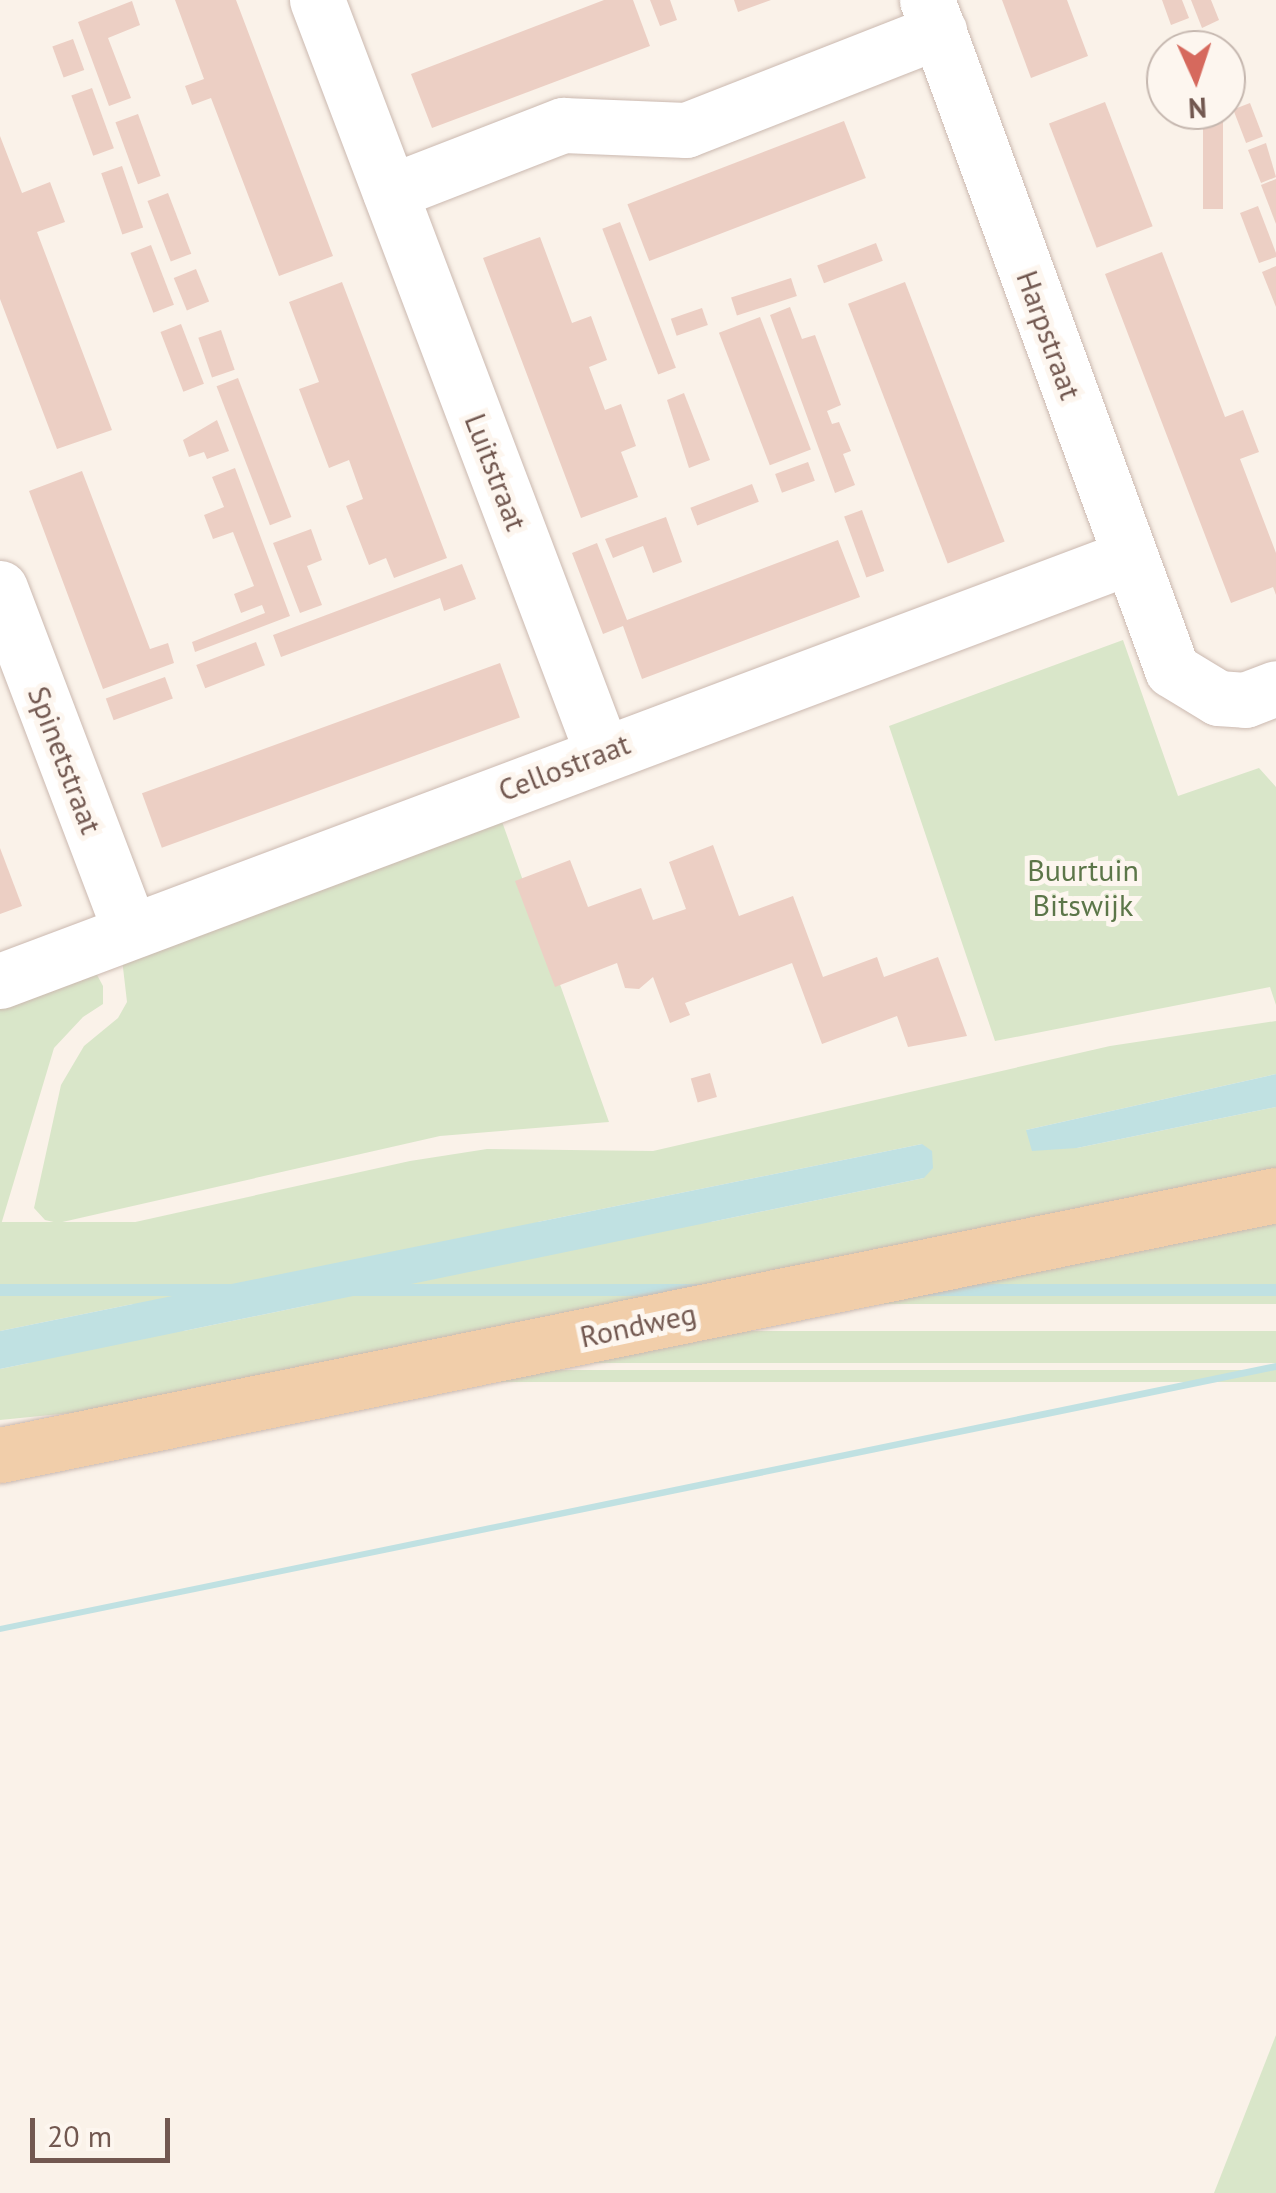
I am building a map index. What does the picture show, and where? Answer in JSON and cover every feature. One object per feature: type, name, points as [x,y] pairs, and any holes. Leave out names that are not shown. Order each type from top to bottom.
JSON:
[{"type":"main road","name":"Rondweg","points":[[0,1455],[1276,1195]]},
{"type":"street","name":"Luitstraat","points":[[317,0],[602,752]]},
{"type":"street","points":[[390,192],[563,125],[686,130],[933,16]]},
{"type":"street","name":"Harpstraat","points":[[933,16],[1172,670],[1218,698],[1245,700],[1276,688]]},
{"type":"street","name":"Cellostraat","points":[[0,981],[1129,557]]},
{"type":"street","name":"Spinetstraat","points":[[0,588],[130,931]]},
{"type":"green space","name":"Buurtuin Bitswijk","points":[[1123,640],[1178,796],[1259,768],[1276,787],[1276,1005],[1270,987],[995,1041],[889,726]]},
{"type":"green space","points":[[500,816],[609,1122],[440,1136],[58,1223],[45,1220],[34,1208],[61,1085],[84,1046],[118,1018],[127,1002],[122,959]]},
{"type":"green space","points":[[96,973],[103,986],[103,1004],[83,1017],[54,1048],[0,1228],[0,1009]]},
{"type":"green space","points":[[1276,1021],[1276,1074],[1026,1130],[1077,1148],[1276,1107],[1276,1170],[91,1411],[0,1420],[0,1369],[924,1178],[922,1144],[0,1331],[0,1252],[410,1161],[487,1149],[653,1151],[1110,1046]]},
{"type":"green space","points":[[0,1222],[1276,1222],[1276,1284],[0,1284]]},
{"type":"green space","points":[[0,1296],[1276,1296],[1276,1304],[0,1304]]},
{"type":"green space","points":[[0,1331],[1276,1331],[1276,1363],[0,1363]]},
{"type":"green space","points":[[0,1370],[1276,1370],[1276,1382],[0,1382]]},
{"type":"green space","points":[[1276,2035],[1276,2193],[1214,2193]]},
{"type":"water","points":[[1276,1074],[1276,1107],[1077,1148],[1032,1151],[1026,1130]]},
{"type":"water","points":[[922,1144],[932,1151],[933,1168],[924,1178],[0,1369],[0,1331]]},
{"type":"water","points":[[0,1284],[1276,1284],[1276,1296],[0,1296]]},
{"type":"water","points":[[1276,1363],[1276,1370],[0,1632],[0,1626]]},
{"type":"building","points":[[175,0],[236,0],[333,256],[279,276],[211,98],[192,105],[185,86],[204,79]]},
{"type":"building","points":[[604,0],[633,0],[650,46],[432,128],[411,74]]},
{"type":"building","points":[[650,0],[670,0],[677,20],[660,26]]},
{"type":"building","points":[[734,0],[771,0],[738,12]]},
{"type":"building","points":[[1002,0],[1067,0],[1088,56],[1031,78]]},
{"type":"building","points":[[1162,0],[1182,0],[1189,18],[1171,25]]},
{"type":"building","points":[[1191,0],[1211,0],[1219,20],[1202,28]]},
{"type":"building","points":[[132,1],[140,25],[108,38],[131,98],[109,106],[78,22]]},
{"type":"building","points":[[73,39],[84,70],[64,78],[52,47]]},
{"type":"building","points":[[92,88],[114,148],[93,156],[71,96]]},
{"type":"building","points":[[1105,102],[1153,226],[1097,248],[1049,124]]},
{"type":"building","points":[[1250,103],[1263,137],[1246,143],[1241,130],[1246,130],[1246,105]]},
{"type":"building","points":[[138,114],[161,176],[138,184],[115,122]]},
{"type":"building","points":[[844,121],[866,178],[649,261],[627,204]]},
{"type":"building","points":[[1203,130],[1223,130],[1223,209],[1203,209]]},
{"type":"building","points":[[0,136],[22,193],[50,182],[65,222],[37,232],[112,430],[57,449],[0,299]]},
{"type":"building","points":[[1266,143],[1276,177],[1261,183],[1248,150]]},
{"type":"building","points":[[122,166],[143,227],[122,235],[101,173]]},
{"type":"building","points":[[1276,179],[1276,224],[1261,185]]},
{"type":"building","points":[[168,193],[191,254],[171,262],[147,201]]},
{"type":"building","points":[[1258,206],[1276,253],[1276,257],[1259,263],[1240,213]]},
{"type":"building","points":[[620,222],[676,368],[658,374],[602,229]]},
{"type":"building","points":[[540,237],[572,323],[591,316],[607,360],[589,367],[605,410],[621,404],[636,446],[621,452],[638,497],[581,518],[483,258]]},
{"type":"building","points":[[876,243],[883,261],[824,283],[817,266]]},
{"type":"building","points":[[151,245],[174,305],[153,313],[130,253]]},
{"type":"building","points":[[1162,252],[1225,417],[1243,410],[1259,452],[1240,459],[1276,553],[1276,595],[1273,587],[1231,603],[1105,274]]},
{"type":"building","points":[[1276,266],[1276,307],[1262,272]]},
{"type":"building","points":[[196,269],[209,301],[187,310],[174,278]]},
{"type":"building","points":[[791,278],[797,296],[737,316],[731,297]]},
{"type":"building","points":[[342,282],[447,558],[394,578],[386,558],[369,565],[346,506],[363,499],[349,460],[329,468],[299,389],[319,382],[289,302]]},
{"type":"building","points":[[905,282],[1005,542],[948,563],[848,304]]},
{"type":"building","points":[[790,307],[802,339],[815,335],[841,405],[827,411],[832,424],[839,422],[851,451],[843,454],[855,485],[835,493],[770,315]]},
{"type":"building","points":[[702,308],[708,325],[677,336],[671,319]]},
{"type":"building","points":[[760,317],[811,450],[770,465],[719,333]]},
{"type":"building","points":[[181,324],[204,384],[183,392],[160,332]]},
{"type":"building","points":[[221,330],[235,370],[212,378],[198,338]]},
{"type":"building","points":[[238,378],[291,517],[270,525],[217,386]]},
{"type":"building","points":[[684,393],[710,460],[689,468],[667,400]]},
{"type":"building","points":[[217,420],[229,451],[207,459],[204,452],[189,457],[183,440]]},
{"type":"building","points":[[808,462],[815,481],[782,493],[775,474]]},
{"type":"building","points":[[235,468],[290,616],[195,652],[192,642],[265,613],[262,605],[241,613],[234,594],[254,586],[233,532],[213,539],[204,515],[224,507],[212,477]]},
{"type":"building","points":[[82,471],[150,649],[168,643],[174,663],[103,689],[29,491]]},
{"type":"building","points":[[752,484],[759,502],[697,525],[690,508]]},
{"type":"building","points":[[862,510],[884,571],[866,578],[844,516]]},
{"type":"building","points":[[666,517],[682,562],[653,573],[643,546],[613,558],[605,539]]},
{"type":"building","points":[[311,529],[322,560],[307,566],[322,605],[300,613],[273,543]]},
{"type":"building","points":[[838,540],[860,597],[642,679],[623,626],[603,634],[572,553],[597,543],[627,620]]},
{"type":"building","points":[[462,564],[476,599],[444,611],[440,598],[281,657],[273,635]]},
{"type":"building","points":[[256,642],[265,665],[205,688],[196,665]]},
{"type":"building","points":[[500,663],[520,718],[162,848],[142,793]]},
{"type":"building","points":[[165,677],[173,699],[114,720],[106,699]]},
{"type":"building","points":[[713,845],[739,916],[793,896],[823,977],[877,957],[884,977],[938,957],[967,1036],[908,1047],[897,1016],[822,1044],[792,963],[685,1003],[690,1015],[670,1023],[653,977],[639,989],[625,988],[617,963],[555,987],[515,881],[570,860],[588,907],[641,888],[653,920],[686,909],[669,862]]},
{"type":"building","points":[[0,848],[22,906],[0,914]]},
{"type":"building","points":[[710,1073],[717,1097],[698,1103],[691,1079]]}]
